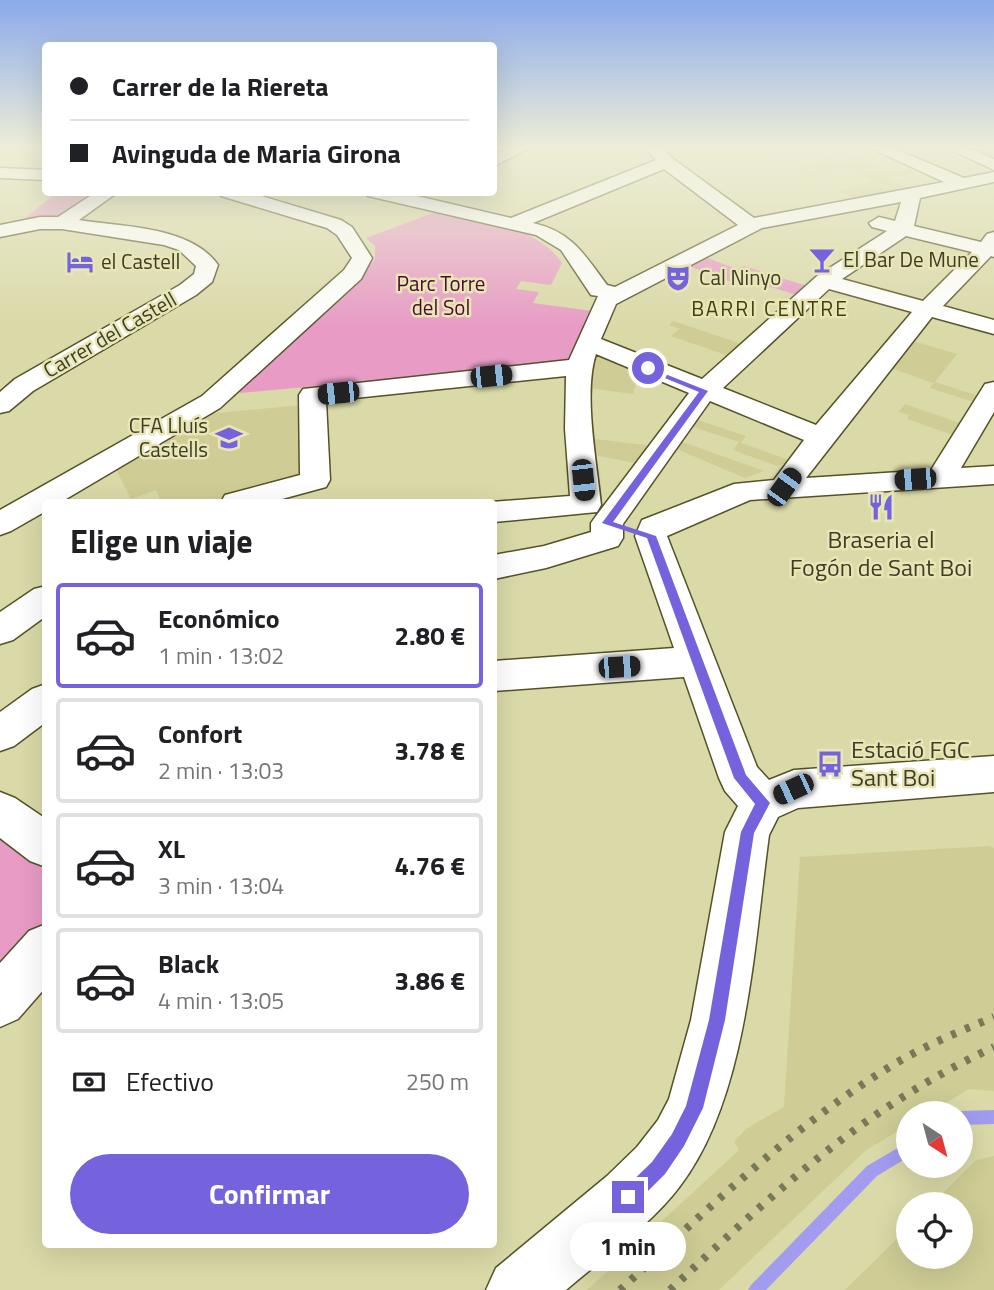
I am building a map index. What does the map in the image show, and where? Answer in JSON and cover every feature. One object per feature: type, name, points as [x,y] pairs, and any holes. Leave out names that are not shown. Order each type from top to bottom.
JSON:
[{"type":"street","points":[[62,223],[86,207]]},
{"type":"street","points":[[14,505],[65,472],[198,396],[342,272],[362,258],[345,231],[334,224],[278,207]]},
{"type":"street","points":[[443,207],[543,231],[568,246],[599,290],[616,294]]},
{"type":"street","points":[[515,223],[554,207]]},
{"type":"street","points":[[727,207],[751,225]]},
{"type":"street","points":[[497,566],[546,557],[607,538],[596,514],[578,418],[583,354],[607,300],[751,225],[849,207]]},
{"type":"street","points":[[596,514],[704,391],[825,281],[903,229],[909,207]]},
{"type":"street","points":[[829,211],[992,246]]},
{"type":"street","name":"Carrer del Castell","points":[[0,231],[40,223],[62,223],[168,240],[186,246],[207,265],[204,277],[188,290],[24,385],[0,405]]},
{"type":"street","points":[[784,487],[821,437],[926,310],[992,246]]},
{"type":"street","points":[[825,281],[994,327]]},
{"type":"street","points":[[247,499],[315,480],[312,395],[583,354],[704,391],[821,437]]},
{"type":"street","points":[[941,477],[994,390]]},
{"type":"street","points":[[763,803],[740,778],[651,536],[653,528],[745,491],[994,475]]},
{"type":"street","points":[[497,512],[596,514],[651,536]]},
{"type":"street","points":[[0,630],[42,600]]},
{"type":"street","points":[[497,676],[698,661]]},
{"type":"street","points":[[0,734],[42,703]]},
{"type":"street","points":[[518,1290],[628,1197],[658,1168],[678,1140],[694,1108],[717,1020],[747,832],[763,803],[793,789],[994,774]]},
{"type":"street","points":[[0,812],[42,843]]},
{"type":"street","points":[[0,1001],[42,953]]},
{"type":"shaded area","points":[[673,321],[745,345],[732,357],[671,336],[680,329],[669,325]]},
{"type":"shaded area","points":[[910,340],[957,354],[935,382],[982,397],[977,403],[930,388],[933,383],[888,367]]},
{"type":"shaded area","points":[[593,347],[640,368],[633,394],[587,388]]},
{"type":"shaded area","points":[[905,404],[963,424],[956,436],[907,419],[909,415],[899,412]]},
{"type":"shaded area","name":"CFA Lluís Castells","points":[[303,405],[307,478],[234,499],[160,499],[156,490],[131,499],[112,462],[195,415]]},
{"type":"shaded area","points":[[692,418],[746,436],[741,443],[792,461],[777,466],[733,450],[739,442],[687,425]]},
{"type":"shaded area","points":[[588,440],[653,446],[639,464],[590,454]]},
{"type":"shaded area","points":[[677,440],[764,471],[745,478],[672,447]]},
{"type":"shaded area","points":[[989,846],[994,848],[994,1091],[969,1089],[949,1101],[896,1101],[896,1132],[865,1151],[719,1290],[587,1290],[739,1150],[734,1142],[747,1128],[784,1107],[800,857]]},
{"type":"shaded area","points":[[994,1156],[994,1290],[845,1290],[896,1240],[896,1269],[973,1269],[973,1192],[944,1192],[958,1178],[973,1178],[973,1163]]},
{"type":"green space","points":[[38,207],[80,207],[63,218],[20,222]]},
{"type":"green space","name":"Parc Torre del Sol","points":[[438,211],[506,226],[537,240],[551,250],[562,263],[551,285],[521,281],[516,289],[539,292],[533,303],[592,311],[573,362],[241,393],[234,386],[371,264],[375,259],[375,246],[366,238]]},
{"type":"green space","points":[[702,256],[737,269],[744,266],[810,287],[800,296],[748,280],[740,285],[686,265]]},
{"type":"green space","points":[[0,835],[42,868],[42,936],[0,985]]},
{"type":"waterway","points":[[973,1118],[994,1117]]},
{"type":"waterway","points":[[756,1290],[872,1171],[896,1156]]},
{"type":"railway","points":[[620,1290],[716,1202],[816,1117],[901,1060],[994,1017]]},
{"type":"railway","points":[[670,1290],[784,1187],[861,1125],[947,1071],[994,1047]]},
{"type":"place","name":"El Bar De Mune","points":[[822,260]]},
{"type":"place","name":"el Castell","points":[[80,262]]},
{"type":"place","name":"Cal Ninyo","points":[[678,278]]},
{"type":"place","name":"CFA Lluís Castells","points":[[229,438]]},
{"type":"place","name":"Braseria el Fogón de Sant Boi","points":[[881,507]]},
{"type":"place","name":"Estació FGC Sant Boi","points":[[830,764]]},
{"type":"district","name":"BARRI CENTRE","points":[[770,309]]},
{"type":"route","points":[[628,1197],[658,1168],[678,1140],[694,1108],[705,1075],[717,1020],[747,832],[763,803],[740,778],[651,536],[607,523],[704,391],[648,368]]}]
